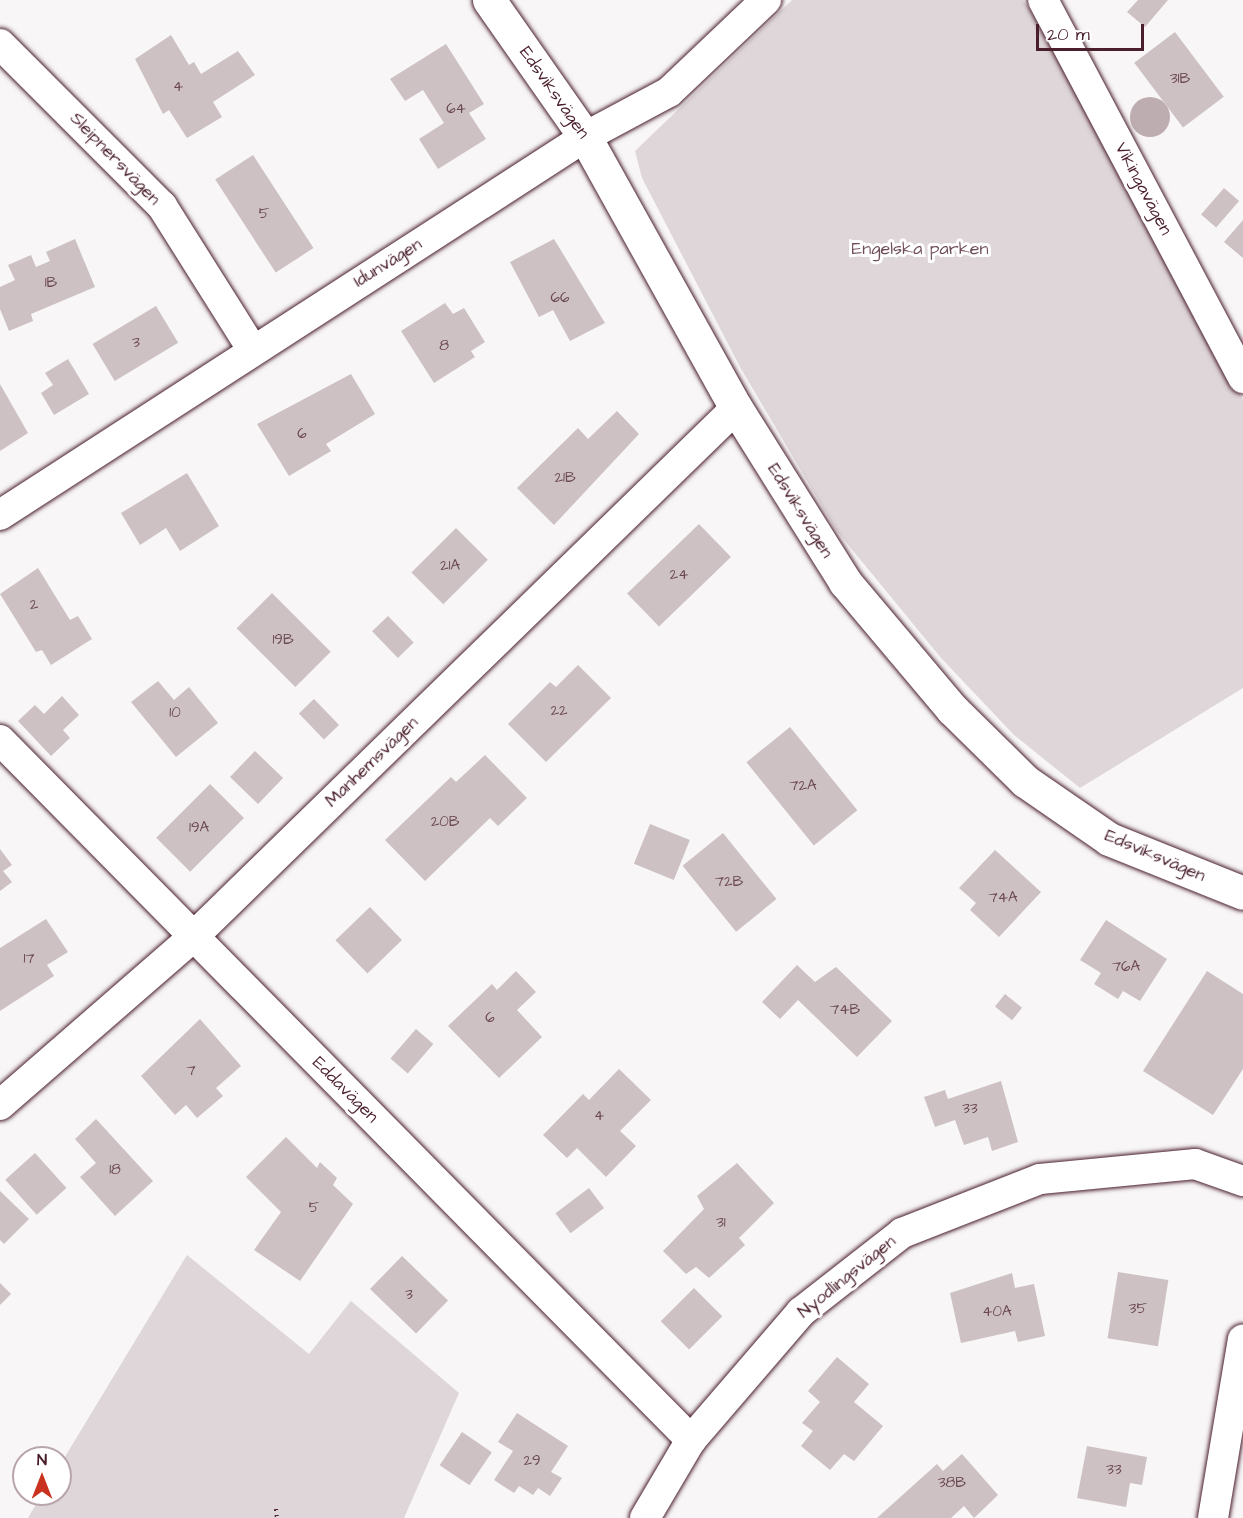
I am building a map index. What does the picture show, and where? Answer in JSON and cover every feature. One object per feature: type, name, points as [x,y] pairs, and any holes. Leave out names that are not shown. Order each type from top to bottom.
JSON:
[{"type":"street","name":"Edsviksvägen","points":[[489,0],[585,137],[736,408],[845,582],[952,709],[1025,781],[1109,839],[1243,893]]},
{"type":"street","name":"Idunvägen","points":[[0,515],[252,349],[585,137],[669,92],[766,0]]},
{"type":"street","name":"Vikingavägen","points":[[1042,0],[1243,378]]},
{"type":"street","name":"Sleipnersvägen","points":[[0,44],[162,206],[252,349]]},
{"type":"street","name":"Manhemsvägen","points":[[0,1105],[193,937],[736,408]]},
{"type":"street","name":"Eddavägen","points":[[0,740],[691,1440]]},
{"type":"street","name":"Nyodlingsvägen","points":[[645,1518],[691,1440],[801,1312],[902,1233],[1040,1179],[1195,1164],[1243,1181]]},
{"type":"street","points":[[1213,1518],[1243,1339]]},
{"type":"path","points":[[276,1509],[277,1518]]},
{"type":"green space","name":"Engelska parken","points":[[792,0],[1023,0],[1056,50],[1243,400],[1243,688],[1080,788],[1014,735],[941,658],[836,530],[740,367],[642,178],[635,151]]},
{"type":"green space","points":[[187,1255],[309,1354],[351,1301],[459,1393],[404,1518],[28,1518],[35,1506],[72,1506],[71,1446]]},
{"type":"shaded area","points":[[1150,97],[1164,103],[1170,117],[1164,131],[1150,137],[1136,131],[1130,117],[1136,103]]},
{"type":"building","points":[[1138,0],[1168,0],[1145,27],[1127,12]]},
{"type":"building","points":[[1175,32],[1224,97],[1183,127],[1134,63]]},
{"type":"building","points":[[171,35],[189,65],[194,62],[201,74],[238,51],[255,75],[213,102],[222,117],[187,138],[169,110],[163,114],[135,59]]},
{"type":"building","points":[[446,44],[484,104],[469,113],[486,139],[438,169],[419,139],[444,123],[423,90],[405,101],[390,79]]},
{"type":"building","points":[[253,155],[313,248],[276,273],[215,180]]},
{"type":"building","points":[[1224,188],[1239,201],[1216,228],[1201,214]]},
{"type":"building","points":[[1243,220],[1243,258],[1224,242]]},
{"type":"building","points":[[75,239],[95,287],[31,314],[33,321],[9,331],[0,309],[0,287],[15,280],[8,265],[31,255],[36,267],[50,261],[46,252]]},
{"type":"building","points":[[554,239],[605,323],[570,341],[553,310],[539,317],[510,262]]},
{"type":"building","points":[[445,303],[453,314],[464,308],[485,342],[471,351],[475,357],[434,383],[401,331]]},
{"type":"building","points":[[156,306],[178,343],[115,381],[93,344]]},
{"type":"building","points":[[68,359],[89,394],[54,415],[41,393],[53,385],[45,373]]},
{"type":"building","points":[[351,374],[375,414],[326,444],[331,451],[289,476],[257,424]]},
{"type":"building","points":[[0,384],[28,433],[0,451]]},
{"type":"building","points":[[617,411],[639,434],[554,525],[517,488],[578,428],[588,439]]},
{"type":"building","points":[[187,473],[219,526],[180,551],[166,528],[140,545],[121,513]]},
{"type":"building","points":[[699,524],[731,557],[659,627],[627,593]]},
{"type":"building","points":[[456,528],[488,560],[443,604],[411,573]]},
{"type":"building","points":[[38,568],[70,620],[78,616],[92,639],[51,665],[42,650],[36,652],[0,594]]},
{"type":"building","points":[[272,593],[331,652],[295,687],[237,628]]},
{"type":"building","points":[[388,616],[414,643],[398,658],[372,631]]},
{"type":"building","points":[[578,665],[611,698],[546,762],[508,724],[550,682],[556,687]]},
{"type":"building","points":[[158,681],[174,700],[189,687],[218,723],[176,757],[131,702]]},
{"type":"building","points":[[62,696],[79,715],[63,730],[70,738],[51,756],[18,721],[35,705],[44,714]]},
{"type":"building","points":[[314,699],[339,725],[324,739],[299,714]]},
{"type":"building","points":[[790,727],[857,810],[814,845],[746,762]]},
{"type":"building","points":[[255,751],[283,778],[258,804],[230,777]]},
{"type":"building","points":[[485,755],[527,798],[498,826],[490,818],[425,881],[385,840],[451,777],[456,782]]},
{"type":"building","points":[[210,784],[244,818],[190,872],[156,838]]},
{"type":"building","points":[[650,824],[690,840],[674,880],[634,864]]},
{"type":"building","points":[[723,833],[776,899],[736,932],[683,866]]},
{"type":"building","points":[[0,849],[12,865],[3,871],[12,882],[0,891]]},
{"type":"building","points":[[995,850],[1041,892],[999,937],[970,910],[976,903],[959,888]]},
{"type":"building","points":[[370,907],[402,940],[367,973],[335,940]]},
{"type":"building","points":[[46,919],[68,952],[47,965],[54,976],[0,1011],[0,948]]},
{"type":"building","points":[[1106,920],[1167,959],[1140,1001],[1123,991],[1118,999],[1094,984],[1101,973],[1080,960]]},
{"type":"building","points":[[797,965],[815,982],[836,967],[892,1021],[857,1057],[798,1000],[780,1019],[762,1002]]},
{"type":"building","points":[[516,971],[536,992],[517,1010],[542,1037],[499,1078],[448,1026],[492,984],[497,990]]},
{"type":"building","points":[[1207,971],[1243,994],[1243,1069],[1213,1115],[1143,1071]]},
{"type":"building","points":[[1005,994],[1022,1008],[1012,1020],[995,1006]]},
{"type":"building","points":[[200,1019],[241,1066],[216,1088],[223,1096],[197,1118],[186,1105],[175,1115],[141,1076]]},
{"type":"building","points":[[416,1029],[433,1044],[408,1074],[390,1058]]},
{"type":"building","points":[[619,1069],[651,1100],[620,1131],[636,1146],[606,1177],[577,1148],[567,1158],[543,1135],[583,1094],[589,1100]]},
{"type":"building","points":[[1001,1081],[1018,1142],[992,1151],[988,1137],[964,1145],[955,1120],[935,1127],[924,1097],[945,1090],[948,1099]]},
{"type":"building","points":[[96,1119],[153,1181],[115,1216],[80,1177],[96,1163],[75,1139]]},
{"type":"building","points":[[286,1137],[317,1168],[320,1162],[337,1178],[333,1185],[353,1204],[300,1281],[254,1250],[281,1212],[246,1177]]},
{"type":"building","points":[[35,1153],[66,1188],[37,1215],[5,1180]]},
{"type":"building","points":[[737,1163],[774,1203],[739,1238],[745,1245],[709,1278],[696,1267],[686,1274],[663,1251],[704,1209],[697,1196]]},
{"type":"building","points":[[589,1188],[604,1208],[571,1233],[555,1213]]},
{"type":"building","points":[[0,1191],[29,1219],[4,1244],[0,1240]]},
{"type":"building","points":[[402,1256],[448,1300],[416,1334],[370,1289]]},
{"type":"building","points":[[1118,1272],[1168,1280],[1158,1346],[1108,1338]]},
{"type":"building","points":[[1012,1273],[1015,1288],[1034,1284],[1045,1336],[1018,1342],[1015,1331],[961,1343],[950,1293]]},
{"type":"building","points":[[0,1283],[11,1294],[0,1305]]},
{"type":"building","points":[[694,1288],[722,1316],[689,1350],[661,1321]]},
{"type":"building","points":[[837,1357],[869,1384],[854,1402],[883,1426],[854,1461],[844,1454],[830,1470],[801,1446],[813,1431],[802,1423],[820,1402],[808,1391]]},
{"type":"building","points":[[517,1413],[568,1446],[551,1472],[562,1478],[550,1496],[538,1488],[533,1495],[519,1486],[514,1493],[494,1480],[513,1451],[498,1442]]},
{"type":"building","points":[[462,1432],[492,1452],[469,1485],[440,1465]]},
{"type":"building","points":[[1087,1446],[1147,1457],[1142,1485],[1130,1483],[1126,1507],[1077,1498]]},
{"type":"building","points":[[962,1454],[998,1495],[974,1518],[964,1506],[951,1518],[877,1518],[937,1464],[943,1471]]}]
